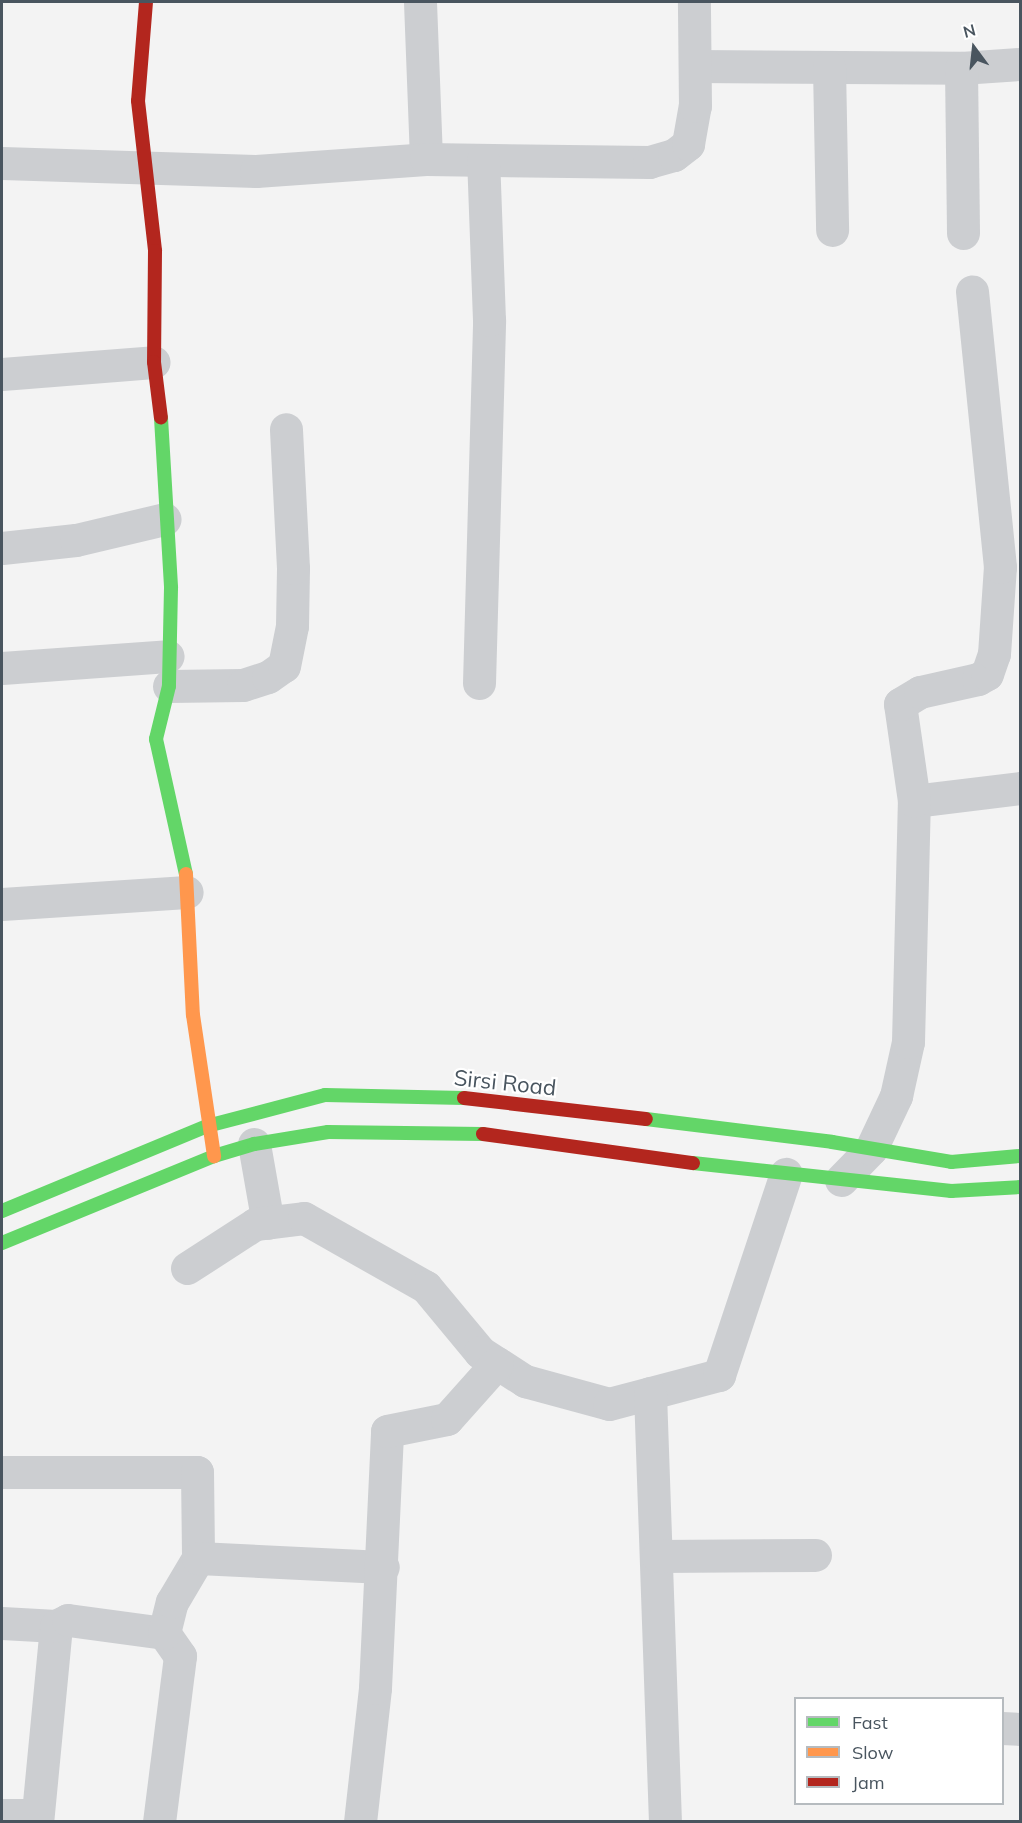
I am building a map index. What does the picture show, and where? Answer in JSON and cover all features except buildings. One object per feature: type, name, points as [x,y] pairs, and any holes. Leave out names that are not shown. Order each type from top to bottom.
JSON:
[{"type":"main road","points":[[146,2],[138,101],[143,167],[154,251],[154,362],[166,465],[165,519],[171,588],[169,671],[156,739],[186,865],[193,1015],[207,1126],[214,1156]]},
{"type":"main road","name":"Sirsi Road","points":[[2,1211],[207,1126],[326,1095],[471,1098],[871,1149],[951,1162],[1020,1156]]},
{"type":"main road","points":[[2,1243],[214,1156],[254,1144],[328,1132],[476,1133],[786,1174],[951,1191],[1020,1187]]},
{"type":"street","points":[[420,2],[426,159]]},
{"type":"street","points":[[2,163],[256,171],[426,159],[649,162],[674,155],[688,144],[693,128],[694,2]]},
{"type":"street","points":[[695,66],[961,68],[1020,64]]},
{"type":"street","points":[[829,67],[832,230]]},
{"type":"street","points":[[961,68],[963,233]]},
{"type":"street","points":[[479,682],[489,320],[483,160]]},
{"type":"street","points":[[841,1180],[871,1149],[896,1096],[908,1042],[914,801],[900,704],[920,692],[978,680],[991,665],[1007,512],[972,291]]},
{"type":"street","points":[[2,374],[154,362]]},
{"type":"street","points":[[2,668],[169,671],[243,685],[284,666],[292,626],[293,567],[286,429]]},
{"type":"street","points":[[2,548],[76,540],[165,519]]},
{"type":"street","points":[[914,801],[1020,788]]},
{"type":"street","points":[[2,904],[187,892]]},
{"type":"street","points":[[254,1144],[268,1223]]},
{"type":"street","points":[[187,1268],[255,1224],[304,1218],[426,1287],[467,1339],[497,1363],[525,1381],[609,1404],[719,1375],[786,1174]]},
{"type":"street","points":[[360,1821],[375,1688],[383,1568],[387,1431],[447,1419],[497,1363]]},
{"type":"street","points":[[650,1393],[658,1557],[657,1664],[665,1821]]},
{"type":"street","points":[[2,1472],[197,1472],[198,1558],[172,1602],[164,1633]]},
{"type":"street","points":[[658,1557],[815,1555]]},
{"type":"street","points":[[198,1558],[383,1568]]},
{"type":"street","points":[[2,1623],[56,1626],[68,1620],[164,1633],[180,1656],[159,1821]]},
{"type":"street","points":[[2,1815],[37,1818],[56,1626]]},
{"type":"street","points":[[1004,1728],[1020,1729]]},
{"type":"traffic: fast","points":[[161,418],[171,588],[169,686],[156,739],[186,874]]},
{"type":"traffic: fast","points":[[2,1211],[207,1126],[325,1095],[464,1098]]},
{"type":"traffic: fast","points":[[646,1119],[832,1142],[951,1162],[1020,1156]]},
{"type":"traffic: fast","points":[[2,1243],[214,1156],[254,1144],[328,1132],[483,1134]]},
{"type":"traffic: fast","points":[[693,1163],[951,1191],[1020,1187]]},
{"type":"traffic: slow","points":[[186,874],[193,1015],[214,1156]]},
{"type":"traffic: jam","points":[[146,2],[138,101],[155,251],[154,362],[161,418]]},
{"type":"traffic: jam","points":[[464,1098],[646,1119]]},
{"type":"traffic: jam","points":[[483,1134],[693,1163]]}]
